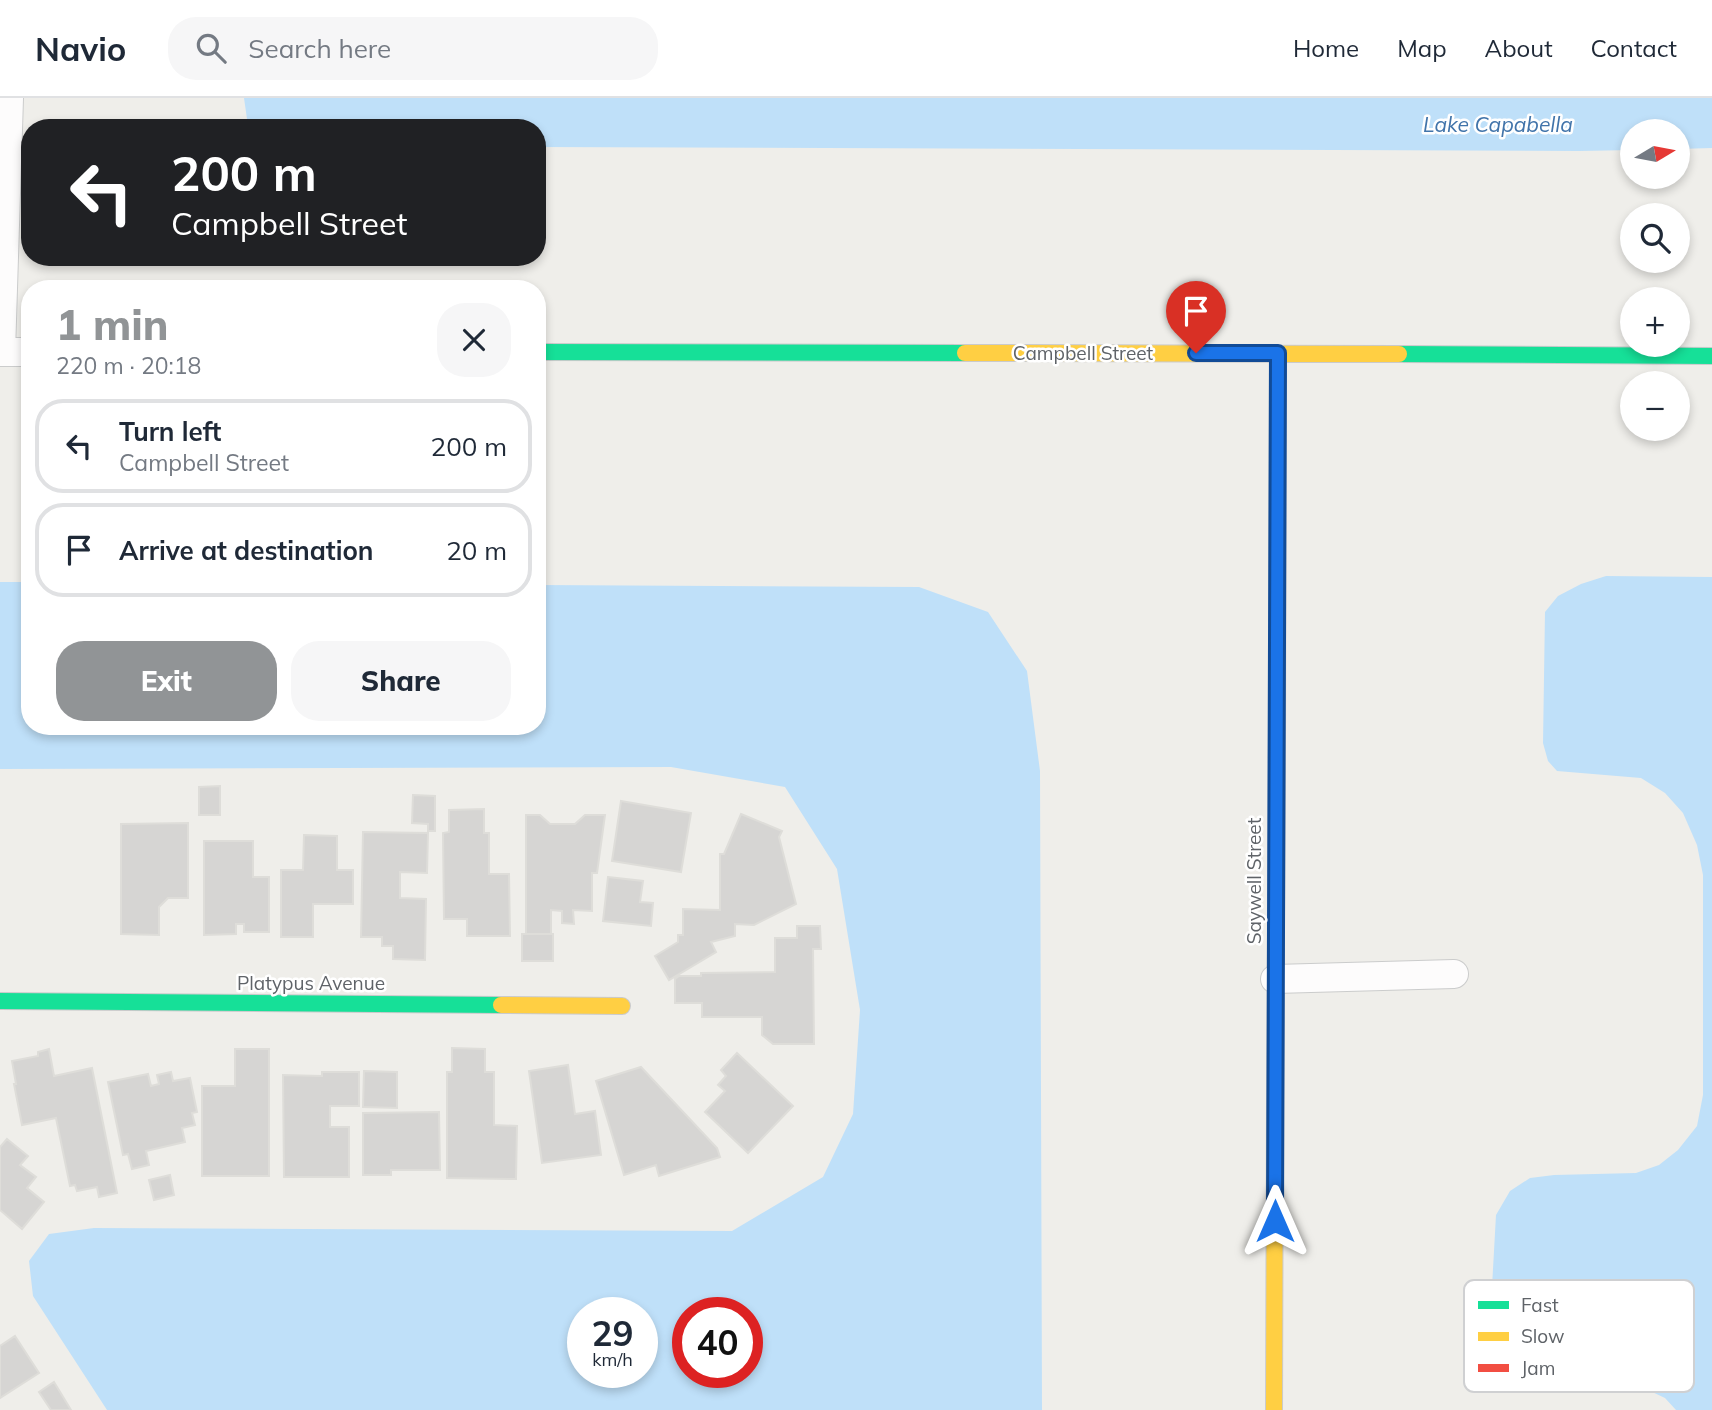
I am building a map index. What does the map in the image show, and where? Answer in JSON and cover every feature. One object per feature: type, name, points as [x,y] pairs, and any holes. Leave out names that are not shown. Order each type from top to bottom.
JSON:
[{"type":"street","points":[[9,98],[1,352],[21,352]]},
{"type":"street","name":"Campbell Street","points":[[546,352],[1712,356]]},
{"type":"street","name":"Saywell Street","points":[[1274,1410],[1278,353]]},
{"type":"street","points":[[1275,979],[1454,974]]},
{"type":"street","name":"Platypus Avenue","points":[[0,1001],[622,1006]]},
{"type":"street","points":[[0,1010],[42,1001]]},
{"type":"water","name":"Lake Capabella","points":[[244,98],[1712,98],[1712,148],[1690,149],[1690,119],[1620,119],[1620,150],[1579,151],[546,147],[546,119],[247,119]]},
{"type":"water","points":[[1606,576],[1712,577],[1712,1410],[1676,1410],[1665,1398],[1652,1392],[1694,1392],[1694,1280],[1492,1280],[1496,1215],[1510,1191],[1530,1178],[1636,1173],[1659,1165],[1678,1150],[1697,1126],[1703,1095],[1703,875],[1697,845],[1683,813],[1665,793],[1641,778],[1557,771],[1548,761],[1543,743],[1545,612],[1558,596],[1581,584]]},
{"type":"water","points":[[0,582],[21,582],[21,735],[546,735],[546,585],[919,587],[988,612],[1027,671],[1040,771],[1042,1410],[107,1410],[33,1296],[29,1261],[49,1234],[94,1228],[732,1231],[823,1177],[853,1114],[860,1010],[837,869],[785,787],[671,767],[0,769]]},
{"type":"building","points":[[220,786],[220,815],[199,815],[199,787]]},
{"type":"building","points":[[413,795],[435,796],[435,831],[428,831],[428,824],[412,823]]},
{"type":"building","points":[[621,801],[691,813],[681,872],[612,861]]},
{"type":"building","points":[[484,809],[484,833],[489,833],[489,874],[509,874],[510,936],[467,936],[467,919],[444,919],[443,833],[449,832],[449,810]]},
{"type":"building","points":[[741,814],[782,831],[779,837],[796,904],[754,925],[735,924],[735,936],[711,942],[716,952],[669,980],[655,956],[678,942],[678,935],[683,935],[683,909],[720,910],[720,854],[724,854]]},
{"type":"building","points":[[526,815],[540,815],[550,824],[575,824],[585,815],[605,815],[597,873],[592,873],[592,911],[573,910],[574,924],[562,923],[562,911],[551,910],[551,934],[526,934]]},
{"type":"building","points":[[188,823],[188,898],[168,898],[159,907],[159,935],[121,934],[121,824]]},
{"type":"building","points":[[363,832],[428,833],[427,873],[400,872],[400,898],[426,899],[425,960],[393,959],[393,946],[382,946],[382,937],[361,937]]},
{"type":"building","points":[[304,835],[337,836],[337,870],[353,870],[353,904],[313,904],[313,937],[281,937],[281,870],[303,870]]},
{"type":"building","points":[[204,841],[253,841],[253,877],[269,877],[269,932],[244,932],[244,924],[236,924],[236,934],[204,935]]},
{"type":"building","points":[[608,877],[643,881],[640,902],[653,903],[651,926],[603,921]]},
{"type":"building","points":[[797,926],[820,926],[821,949],[813,949],[814,1044],[773,1044],[762,1035],[762,1017],[702,1017],[702,1003],[675,1003],[675,979],[679,976],[775,972],[775,938],[797,938]]},
{"type":"building","points":[[522,934],[553,934],[553,961],[522,961]]},
{"type":"building","points":[[452,1048],[485,1049],[485,1072],[494,1072],[494,1125],[517,1126],[516,1179],[447,1178],[447,1072],[452,1072]]},
{"type":"building","points":[[49,1049],[54,1076],[92,1068],[117,1193],[99,1197],[97,1187],[77,1191],[75,1185],[70,1186],[56,1118],[22,1125],[12,1061],[38,1056],[38,1052]]},
{"type":"building","points":[[235,1049],[269,1049],[269,1176],[202,1176],[202,1086],[235,1086]]},
{"type":"building","points":[[737,1053],[793,1106],[748,1153],[705,1112],[725,1091],[718,1085],[726,1076],[721,1070]]},
{"type":"building","points":[[568,1065],[575,1114],[595,1111],[601,1155],[542,1163],[529,1071]]},
{"type":"building","points":[[641,1067],[717,1148],[720,1157],[659,1176],[656,1165],[624,1175],[596,1081]]},
{"type":"building","points":[[364,1071],[397,1072],[397,1108],[363,1107]]},
{"type":"building","points":[[171,1072],[173,1081],[190,1078],[197,1112],[192,1113],[195,1125],[182,1128],[185,1142],[146,1151],[149,1165],[132,1169],[128,1154],[123,1155],[108,1082],[148,1074],[151,1086],[159,1084],[157,1075]]},
{"type":"building","points":[[322,1072],[359,1072],[359,1106],[330,1106],[330,1127],[349,1127],[349,1177],[284,1177],[283,1075],[322,1076]]},
{"type":"building","points":[[439,1112],[440,1170],[391,1170],[391,1175],[363,1175],[363,1113]]},
{"type":"building","points":[[7,1139],[28,1156],[20,1165],[36,1177],[27,1188],[44,1202],[22,1229],[0,1210],[0,1147]]},
{"type":"building","points":[[170,1175],[174,1195],[154,1200],[149,1180]]},
{"type":"building","points":[[15,1336],[39,1373],[0,1398],[0,1346]]},
{"type":"building","points":[[54,1382],[71,1410],[51,1410],[39,1392]]},
{"type":"traffic: fast","points":[[546,352],[965,353]]},
{"type":"traffic: fast","points":[[1399,354],[1712,356]]},
{"type":"traffic: fast","points":[[0,1001],[501,1005]]},
{"type":"traffic: slow","points":[[965,353],[1399,354]]},
{"type":"traffic: slow","points":[[1277,736],[1278,353]]},
{"type":"traffic: slow","points":[[501,1005],[622,1006]]},
{"type":"traffic: slow","points":[[1274,1410],[1275,1101]]},
{"type":"traffic: jam","points":[[1275,1101],[1277,736]]},
{"type":"route","points":[[1196,353],[1278,353],[1275,1221]]}]
